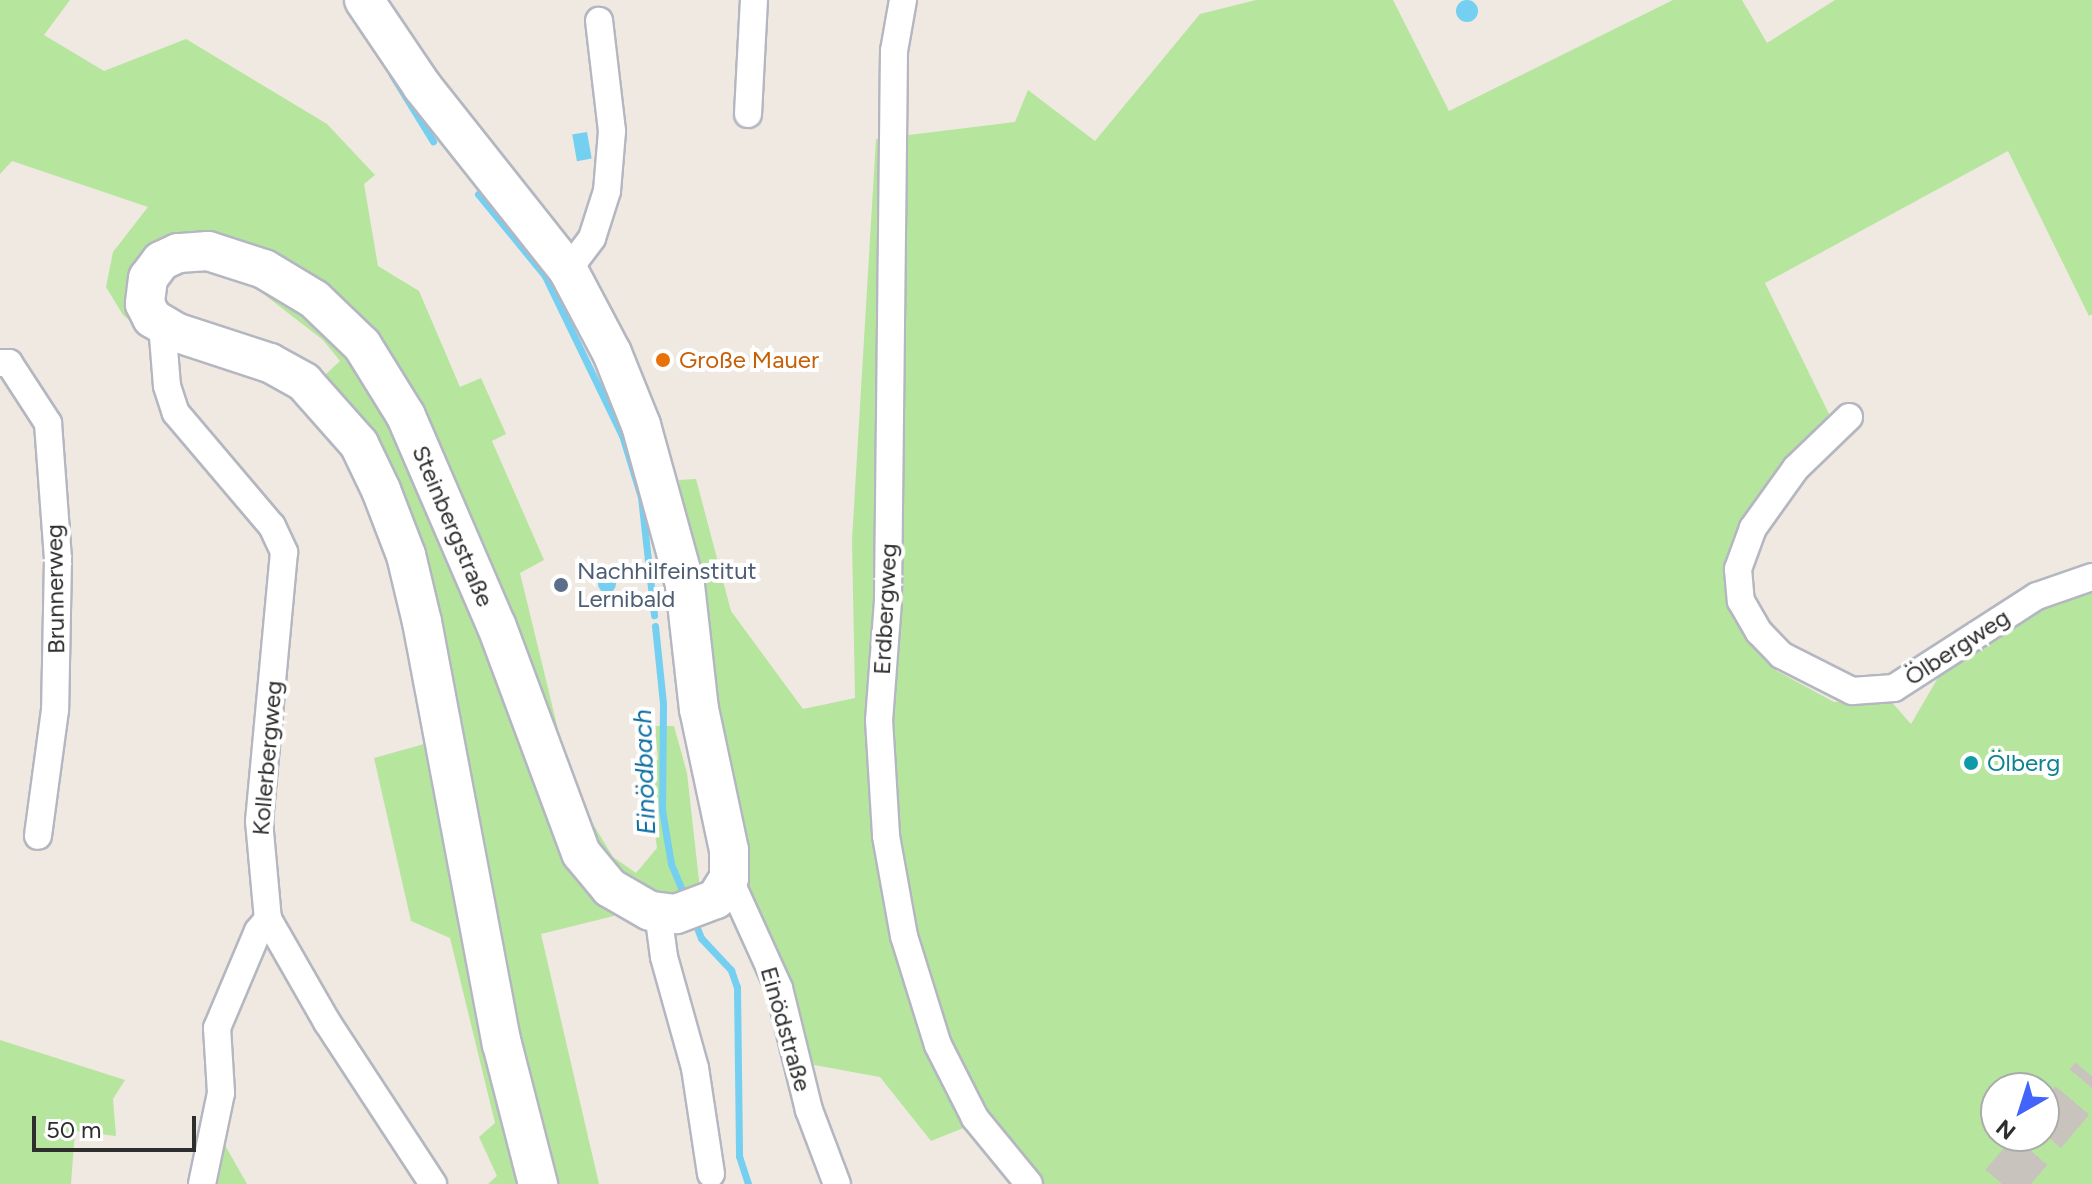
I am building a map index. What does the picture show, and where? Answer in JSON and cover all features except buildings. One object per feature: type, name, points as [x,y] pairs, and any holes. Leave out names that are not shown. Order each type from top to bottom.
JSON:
[{"type":"main road","points":[[364,0],[422,86],[568,270],[612,353],[641,425],[685,585],[699,709],[729,850],[722,888],[667,913]]},
{"type":"main road","name":"Steinbergstraße","points":[[162,324],[145,304],[148,278],[169,257],[208,251],[264,269],[314,299],[362,345],[406,416],[478,583],[581,853],[622,898],[667,913]]},
{"type":"main road","points":[[162,324],[270,363],[304,382],[359,444],[381,490],[406,555],[422,622],[502,1044],[538,1184]]},
{"type":"street","points":[[748,114],[754,0]]},
{"type":"street","name":"Erdbergweg","points":[[903,0],[894,51],[888,601],[879,720],[886,836],[904,936],[938,1045],[975,1118],[1029,1184]]},
{"type":"street","points":[[568,270],[592,238],[607,191],[612,131],[599,21]]},
{"type":"street","name":"Kollerbergweg","points":[[162,324],[167,386],[176,413],[272,526],[284,552],[259,821],[268,919],[327,1022],[433,1184]]},
{"type":"street","name":"Brunnerweg","points":[[0,363],[9,363],[48,423],[58,559],[55,710],[38,836]]},
{"type":"street","name":"Ölbergweg","points":[[1849,417],[1796,468],[1753,528],[1738,569],[1741,601],[1781,655],[1852,691],[1894,688],[2037,596],[2092,577]]},
{"type":"street","name":"Einödstraße","points":[[722,888],[779,988],[809,1110],[837,1184]]},
{"type":"street","points":[[667,913],[664,957],[695,1068],[711,1174]]},
{"type":"street","points":[[202,1184],[221,1093],[217,1028],[268,919]]},
{"type":"green space","points":[[0,0],[70,0],[44,35],[104,71],[186,39],[327,124],[375,175],[364,184],[378,266],[419,291],[460,387],[481,378],[506,434],[492,441],[544,560],[520,573],[573,791],[613,857],[636,873],[657,848],[647,772],[658,759],[655,726],[674,726],[687,773],[700,889],[666,899],[607,867],[357,325],[170,241],[149,335],[123,315],[106,287],[113,252],[148,207],[12,161],[0,174]]},
{"type":"green space","points":[[1256,0],[1393,0],[1449,111],[1673,0],[1742,0],[1767,43],[1835,0],[2092,0],[2092,314],[2089,316],[2008,151],[1765,283],[1831,418],[1726,565],[1745,633],[1777,671],[1834,702],[1888,698],[1911,724],[1942,671],[2020,614],[2092,593],[2092,1184],[1043,1184],[986,1119],[931,1141],[880,1077],[814,1065],[786,978],[747,883],[709,705],[679,480],[696,479],[731,611],[803,709],[855,698],[852,540],[876,139],[1015,122],[1028,90],[1095,141],[1200,14]]},
{"type":"green space","points":[[240,276],[312,314],[372,383],[615,908],[614,916],[541,934],[599,1184],[554,1184],[526,1087],[433,611],[323,377],[340,361],[323,340]]},
{"type":"green space","points":[[435,741],[528,1184],[488,1184],[497,1176],[479,1137],[495,1123],[450,938],[411,921],[374,758]]},
{"type":"green space","points":[[0,1040],[125,1080],[113,1099],[116,1136],[75,1131],[71,1184],[0,1184]]},
{"type":"green space","points":[[222,1140],[247,1184],[212,1184]]},
{"type":"water","points":[[1467,0],[1475,3],[1478,11],[1475,19],[1467,22],[1459,19],[1456,11],[1459,3]]},
{"type":"water","points":[[587,132],[592,159],[577,161],[572,135]]},
{"type":"water","points":[[607,575],[616,584],[607,593],[598,584]]},
{"type":"waterway","name":"Einödbach","points":[[392,75],[433,141]]},
{"type":"waterway","name":"Einödbach","points":[[478,194],[545,276],[622,435],[641,497],[654,615]]},
{"type":"waterway","name":"Einödbach","points":[[655,626],[663,704],[662,810],[671,864],[686,899]]},
{"type":"waterway","name":"Einödbach","points":[[693,918],[701,938],[731,970],[737,987],[739,1156],[748,1184]]},
{"type":"tunnel","points":[[2060,1115],[2092,1077]]},
{"type":"tunnel","points":[[2002,1184],[2029,1152]]},
{"type":"place","name":"Große Mauer","points":[[663,360]]},
{"type":"place","name":"Nachhilfeinstitut Lernibald","points":[[561,585]]},
{"type":"place","name":"Ölberg","points":[[1971,763]]}]
